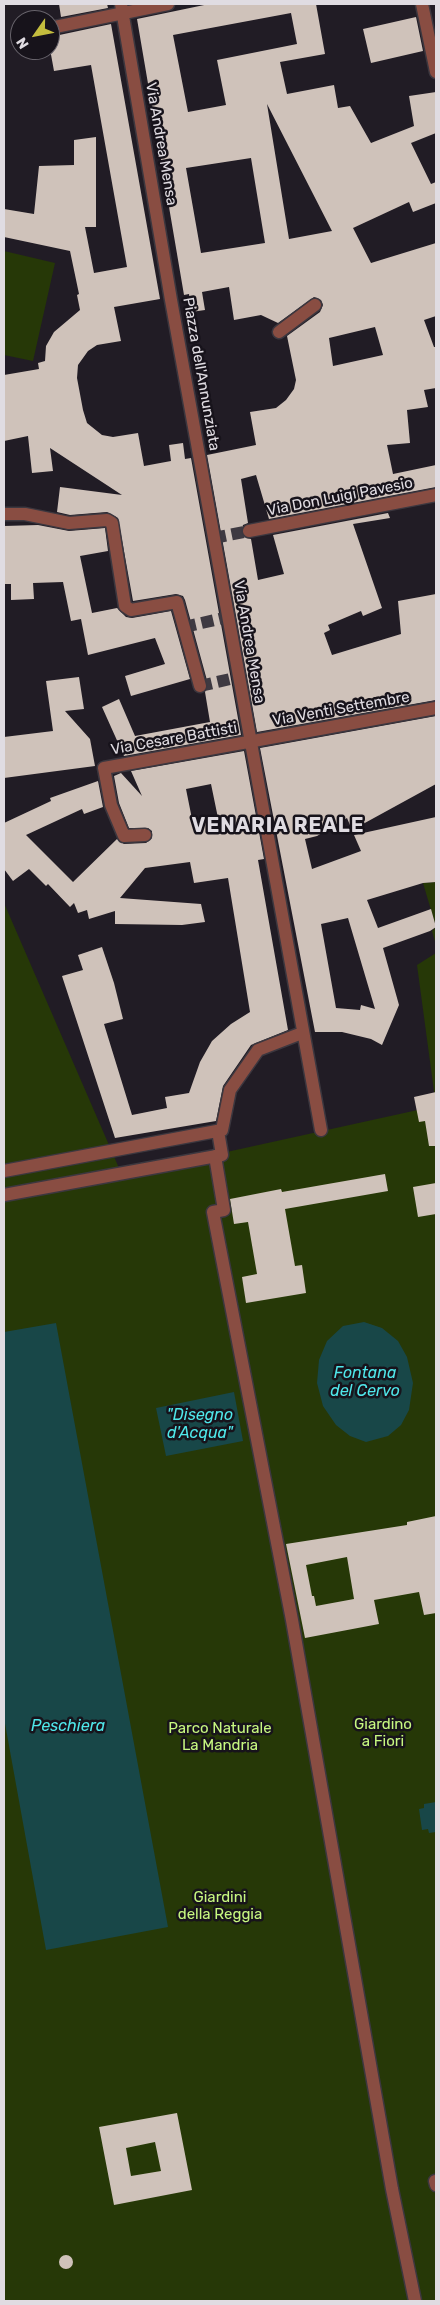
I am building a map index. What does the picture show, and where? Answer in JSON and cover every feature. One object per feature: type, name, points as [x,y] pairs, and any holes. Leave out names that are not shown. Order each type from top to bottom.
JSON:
[{"type":"street","points":[[60,25],[122,9],[168,4]]},
{"type":"street","points":[[422,4],[436,72]]},
{"type":"street","name":"Via Andrea Mensa","points":[[122,9],[169,290]]},
{"type":"street","name":"Piazza dell'Annunziata","points":[[169,290],[200,463]]},
{"type":"street","points":[[279,332],[315,305]]},
{"type":"street","name":"Via Andrea Mensa","points":[[200,463],[321,1130]]},
{"type":"street","name":"Via Don Luigi Pavesio","points":[[249,531],[436,495]]},
{"type":"street","points":[[4,514],[25,514],[69,523],[107,520],[112,522],[125,606],[130,610],[177,602],[200,686]]},
{"type":"street","name":"Via Venti Settembre","points":[[251,742],[436,708]]},
{"type":"street","name":"Via Cesare Battisti","points":[[145,835],[124,836],[111,805],[104,768],[251,742]]},
{"type":"street","points":[[4,1195],[222,1155],[220,1130],[230,1090],[258,1050],[302,1033]]},
{"type":"street","points":[[4,1171],[220,1130]]},
{"type":"street","points":[[215,1156],[224,1210],[212,1212],[292,1620],[392,2189],[415,2301]]},
{"type":"green space","points":[[4,251],[55,263],[33,361],[4,355]]},
{"type":"green space","points":[[436,882],[436,927],[423,883]]},
{"type":"green space","name":"Giardini della Reggia","points":[[4,903],[122,1175],[436,1106],[436,2301],[4,2301]]},
{"type":"green space","points":[[436,927],[436,945],[432,931]]},
{"type":"green space","points":[[436,953],[436,1106],[417,965]]},
{"type":"water","name":"Fontana del Cervo","points":[[364,1322],[382,1328],[398,1341],[407,1357],[413,1383],[409,1410],[401,1425],[388,1436],[366,1442],[350,1436],[336,1425],[323,1406],[317,1383],[319,1360],[327,1341],[343,1326]]},
{"type":"water","name":"Peschiera","points":[[56,1323],[168,1927],[46,1950],[4,1718],[4,1332]]},
{"type":"water","name":"\"Disegno d'Acqua\"","points":[[234,1392],[243,1441],[166,1456],[156,1408]]},
{"type":"water","points":[[436,1802],[436,1832],[429,1833],[428,1829],[422,1830],[419,1809],[424,1808],[424,1804]]},
{"type":"building","points":[[59,4],[107,4],[108,8],[61,17]]},
{"type":"building","points":[[209,4],[316,4],[325,54],[280,62],[287,94],[334,85],[338,108],[350,106],[371,143],[414,126],[409,96],[436,92],[436,133],[411,143],[431,184],[436,182],[436,203],[413,212],[409,202],[353,228],[371,263],[436,243],[436,316],[424,320],[434,347],[436,347],[436,388],[424,390],[428,407],[407,410],[410,443],[387,445],[393,474],[436,465],[436,487],[269,519],[256,475],[241,479],[248,523],[243,525],[241,532],[246,538],[251,539],[258,580],[284,574],[273,535],[388,513],[390,518],[353,524],[382,608],[363,616],[361,611],[328,625],[330,630],[324,633],[332,655],[401,634],[398,601],[436,594],[436,700],[257,732],[207,455],[256,445],[250,412],[276,408],[286,400],[294,389],[296,380],[287,336],[320,312],[323,305],[321,300],[314,297],[278,323],[261,315],[234,320],[229,287],[202,292],[205,310],[191,312],[189,294],[184,295],[137,19]],"holes":[[[291,13],[297,44],[217,60],[226,105],[188,112],[173,35]],[[267,104],[332,231],[289,239]],[[251,158],[265,243],[201,253],[186,168]],[[375,327],[383,355],[333,366],[329,338]]]},
{"type":"building","points":[[416,17],[423,51],[371,63],[363,29]]},
{"type":"building","points":[[111,24],[160,299],[114,307],[121,341],[97,345],[88,351],[78,365],[77,378],[83,410],[87,423],[102,435],[113,437],[138,433],[144,466],[171,461],[169,445],[183,443],[185,459],[191,458],[241,735],[124,756],[102,707],[119,699],[135,736],[210,722],[205,692],[208,684],[185,600],[183,596],[176,594],[133,601],[118,518],[107,512],[70,515],[57,512],[60,487],[122,495],[50,448],[53,471],[32,473],[28,436],[4,441],[4,375],[39,369],[38,363],[45,361],[46,346],[54,332],[80,310],[77,295],[79,294],[70,251],[4,237],[4,209],[34,214],[39,166],[74,165],[74,140],[96,137],[96,227],[85,227],[94,273],[127,267],[91,65],[54,71],[52,60],[60,60],[60,35]]},
{"type":"building","points":[[38,525],[69,531],[105,528],[108,551],[80,556],[92,613],[117,608],[126,617],[132,618],[171,611],[190,679],[131,696],[125,676],[165,664],[155,638],[88,655],[81,619],[71,621],[63,582],[33,583],[34,599],[11,600],[11,584],[4,584],[4,526]]},
{"type":"building","points":[[79,677],[84,709],[65,711],[90,739],[95,766],[4,778],[4,737],[53,731],[46,681]]},
{"type":"building","points":[[436,716],[436,784],[352,830],[347,818],[317,836],[305,839],[312,869],[361,851],[354,835],[436,817],[436,882],[423,883],[367,900],[378,928],[431,909],[436,927],[430,931],[383,948],[399,1005],[382,1045],[371,1039],[342,1032],[315,1032],[260,748]],"holes":[[[348,918],[375,1009],[361,1005],[360,1010],[336,1008],[321,924]]]},
{"type":"building","points":[[244,751],[264,859],[258,860],[288,1030],[251,1045],[223,1086],[216,1121],[115,1138],[62,976],[83,970],[78,955],[102,947],[123,1019],[104,1024],[132,1115],[167,1108],[165,1097],[189,1093],[200,1062],[212,1041],[231,1024],[250,1012],[228,878],[194,883],[190,862],[145,868],[120,898],[201,904],[205,922],[182,925],[115,924],[115,911],[89,919],[87,910],[78,913],[74,903],[70,907],[48,884],[46,886],[29,869],[13,881],[4,869],[4,823],[51,801],[50,798],[98,781],[103,807],[84,814],[82,809],[26,835],[73,882],[117,839],[124,844],[146,843],[152,838],[152,831],[148,828],[129,828],[119,803],[114,776],[121,773],[142,796],[131,771]],"holes":[[[211,784],[218,818],[193,824],[186,789]]]},
{"type":"building","points":[[436,1092],[436,1146],[429,1146],[425,1121],[419,1122],[414,1097]]},
{"type":"building","points":[[385,1174],[388,1191],[285,1209],[295,1266],[302,1265],[306,1293],[246,1303],[242,1277],[257,1274],[248,1222],[234,1224],[230,1199],[281,1189],[282,1192]]},
{"type":"building","points":[[436,1183],[436,1214],[418,1217],[413,1187]]},
{"type":"building","points":[[436,1516],[436,1613],[424,1615],[419,1592],[374,1600],[379,1624],[305,1638],[286,1544],[407,1525],[407,1522]],"holes":[[[347,1557],[354,1599],[316,1606],[314,1596],[312,1596],[306,1565]]]},
{"type":"building","points":[[177,2113],[192,2190],[114,2205],[99,2127]],"holes":[[[155,2142],[161,2171],[131,2176],[126,2148]]]},
{"type":"building","points":[[63,2255],[69,2255],[73,2262],[69,2269],[63,2269],[59,2265],[59,2259]]},
{"type":"tunnel","points":[[214,538],[249,531]]},
{"type":"tunnel","points":[[184,627],[228,617]]},
{"type":"tunnel","points":[[200,686],[239,677]]},
{"type":"district","name":"VENARIA REALE","points":[[278,826]]},
{"type":"park label","name":"Giardino a Fiori","points":[[383,1734]]},
{"type":"park label","name":"Parco Naturale La Mandria","points":[[220,1738]]}]
